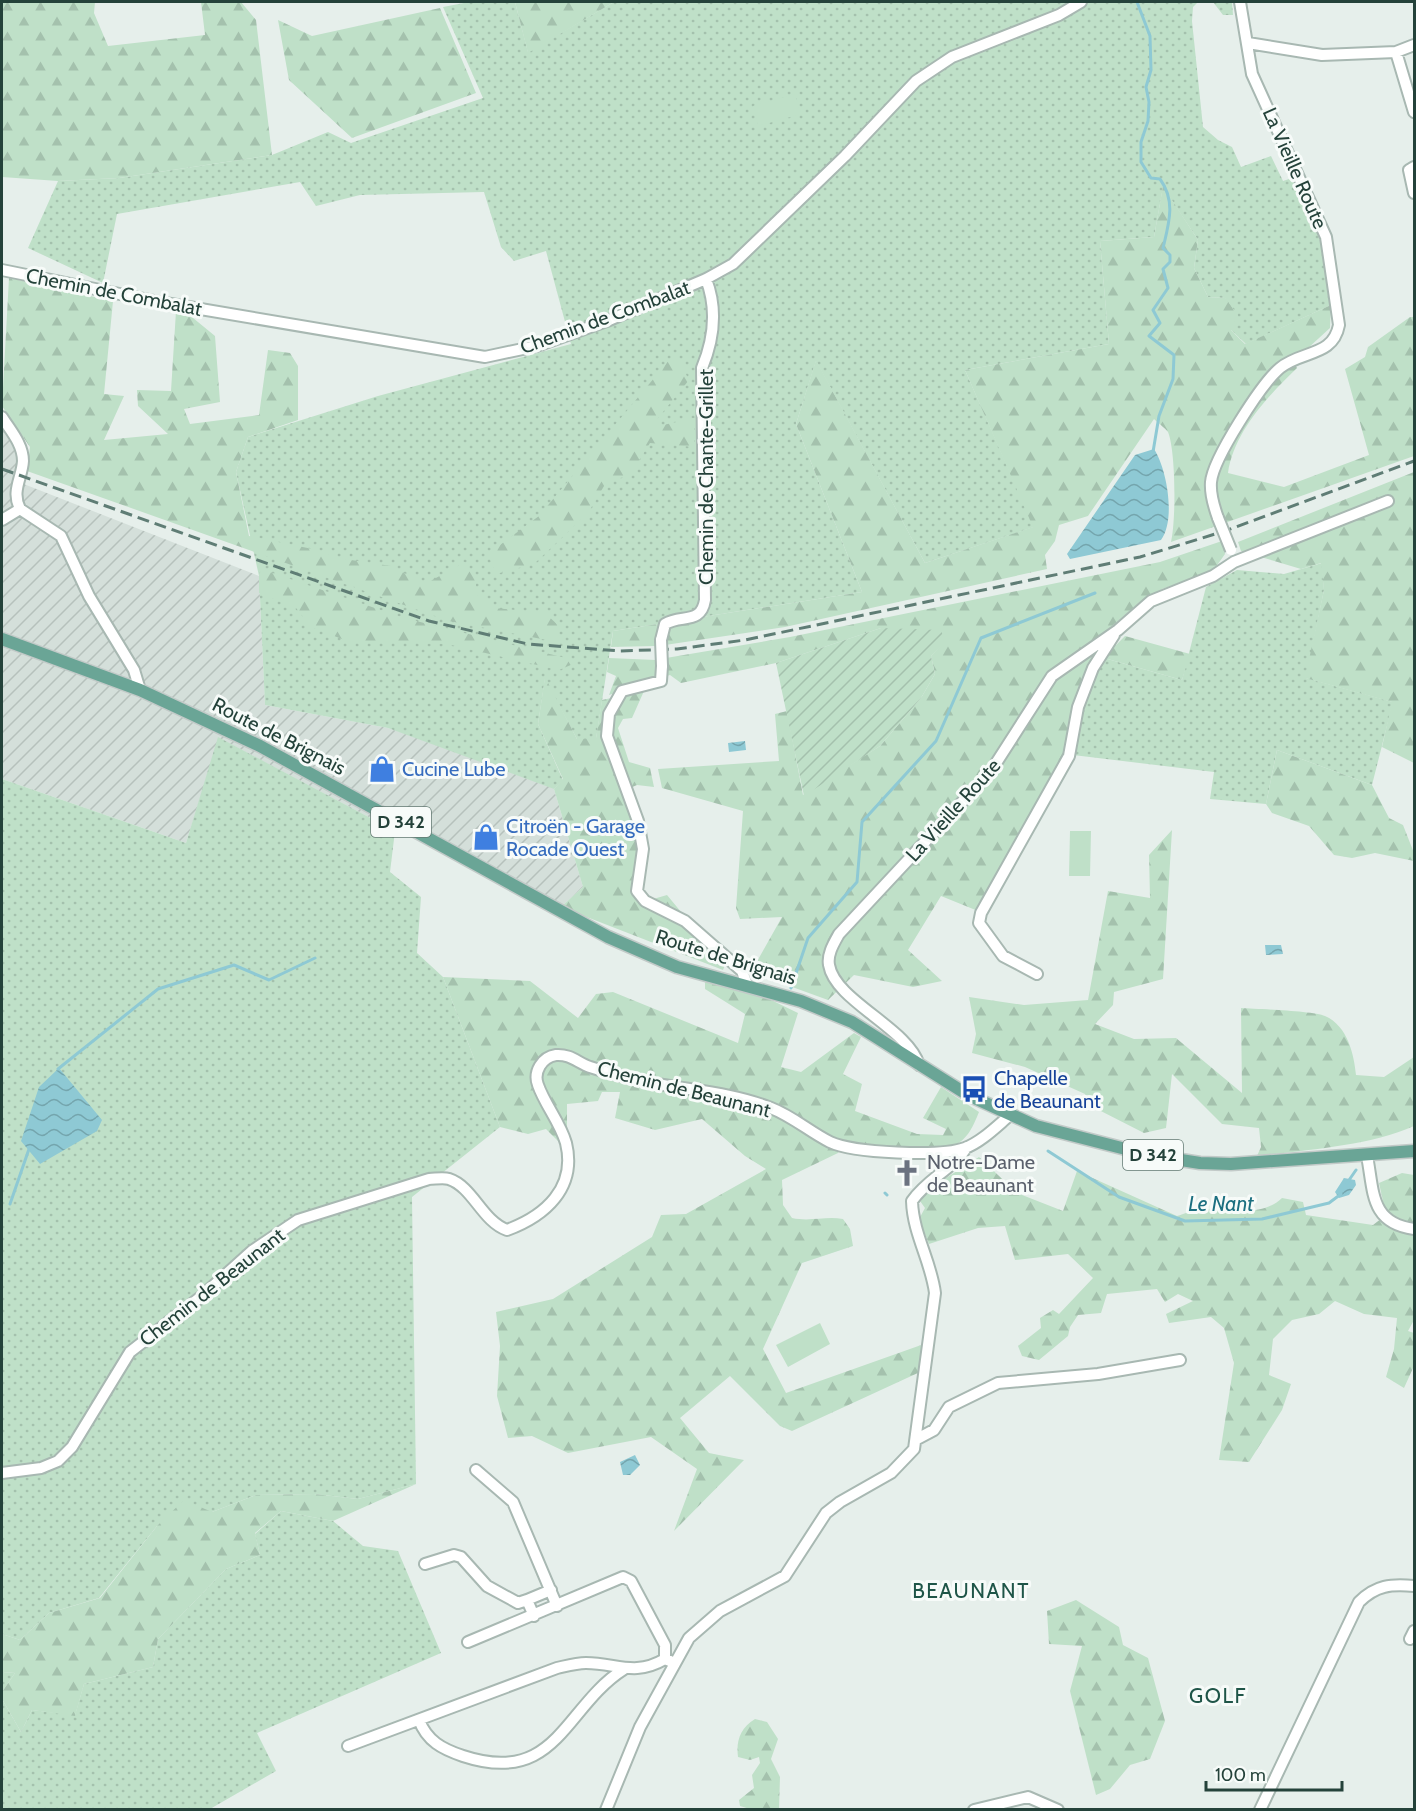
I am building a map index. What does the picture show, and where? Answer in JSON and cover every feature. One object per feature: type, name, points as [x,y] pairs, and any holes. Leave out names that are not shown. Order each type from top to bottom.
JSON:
[{"type":"main road","name":"Route de Brignais","points":[[2,639],[140,690],[260,746],[608,937],[677,967],[801,1001],[852,1022],[919,1065]]},
{"type":"main road","name":"D 342","points":[[919,1065],[1009,1116],[1036,1126],[1149,1155],[1200,1163],[1231,1164],[1414,1151]]},
{"type":"street","name":"Chemin de Combalat","points":[[2,270],[159,302],[485,357],[537,346],[706,279],[733,264],[845,156],[916,81],[952,57],[1059,15],[1081,2]]},
{"type":"street","name":"La Vieille Route","points":[[919,1065],[910,1045],[875,1018],[835,978],[828,965],[830,949],[839,934],[992,771],[1052,676],[1118,630],[1150,601],[1220,573],[1234,562],[1211,495],[1211,481],[1218,462],[1248,408],[1268,380],[1295,358],[1328,347],[1337,337],[1339,325],[1326,237],[1252,74],[1248,43],[1241,20],[1240,2]]},
{"type":"street","points":[[1248,43],[1322,55],[1396,52],[1414,45]]},
{"type":"street","points":[[1396,52],[1414,112]]},
{"type":"street","points":[[1414,167],[1409,170],[1414,194]]},
{"type":"street","name":"Chemin de Chante-Grillet","points":[[706,279],[712,296],[713,321],[712,343],[702,368],[704,607],[696,617],[665,624],[661,640],[661,681],[622,691],[609,714],[607,736],[638,821],[643,849],[637,891],[645,901],[685,921],[742,971],[747,985]]},
{"type":"street","points":[[2,417],[22,453],[23,462],[16,491],[20,508],[61,536],[89,596],[134,670],[140,690]]},
{"type":"street","points":[[1234,562],[1388,501]]},
{"type":"street","points":[[2,520],[20,508]]},
{"type":"street","points":[[1038,974],[1003,956],[979,923],[981,913],[1069,756],[1078,707],[1093,668],[1118,630]]},
{"type":"street","name":"Chemin de Beaunant","points":[[2,1473],[41,1468],[58,1461],[72,1447],[130,1352],[202,1296],[252,1251],[298,1220],[429,1179],[448,1179],[455,1183],[496,1226],[507,1230],[544,1211],[564,1188],[568,1171],[566,1143],[537,1084],[537,1072],[543,1061],[554,1055],[568,1055],[586,1066],[632,1079],[698,1089],[773,1108],[832,1143],[849,1148],[927,1154],[967,1148],[1009,1116]]},
{"type":"street","points":[[606,1809],[640,1727],[689,1638],[720,1611],[785,1576],[826,1514],[840,1502],[891,1473],[906,1460],[917,1439],[935,1293],[932,1272],[915,1228],[912,1202],[923,1186],[957,1162],[967,1148]]},
{"type":"street","points":[[1367,1156],[1378,1209],[1385,1218],[1395,1224],[1414,1229]]},
{"type":"street","points":[[917,1439],[934,1430],[950,1407],[998,1383],[1098,1374],[1180,1360]]},
{"type":"street","points":[[476,1470],[513,1502],[557,1606]]},
{"type":"street","points":[[425,1564],[454,1555],[461,1557],[487,1586],[518,1603],[550,1590]]},
{"type":"street","points":[[468,1642],[623,1577],[631,1581],[665,1645],[665,1659]]},
{"type":"street","points":[[1260,1809],[1359,1602],[1378,1587],[1391,1584],[1414,1586]]},
{"type":"street","points":[[527,1600],[534,1616]]},
{"type":"street","points":[[665,1659],[676,1664]]},
{"type":"street","points":[[348,1746],[557,1668],[585,1663],[635,1670],[652,1666],[665,1659]]},
{"type":"street","points":[[419,1720],[425,1736],[455,1753],[481,1761],[508,1762],[534,1755],[556,1742],[606,1680],[624,1669]]},
{"type":"street","points":[[974,1809],[1028,1797],[1058,1809]]},
{"type":"shaded area","points":[[2,424],[16,446],[16,481],[259,576],[265,705],[388,728],[545,779],[554,789],[583,887],[561,907],[403,817],[395,831],[219,738],[186,843],[2,779]]},
{"type":"green space","points":[[2,2],[95,2],[94,13],[108,46],[205,35],[201,2],[241,2],[256,20],[272,155],[119,178],[58,181],[2,177]]},
{"type":"green space","points":[[469,2],[515,2],[528,52],[614,2],[1198,2],[1193,7],[1192,21],[1203,127],[1218,140],[1232,147],[1241,167],[1271,156],[1283,181],[1292,178],[1320,238],[1331,305],[1246,344],[1231,330],[1225,298],[1208,297],[1194,268],[1198,240],[1163,187],[1154,237],[1100,241],[1109,344],[965,370],[1034,527],[925,563],[816,361],[796,424],[862,592],[613,631],[596,739],[577,739],[545,679],[538,724],[563,780],[554,789],[388,728],[265,705],[259,576],[236,472],[248,437],[378,396],[571,344],[546,251],[514,261],[501,247],[484,192],[360,195],[316,206],[300,182],[117,214],[103,283],[28,248],[58,181],[119,178],[272,155],[328,132],[351,143],[483,98],[443,7]]},
{"type":"green space","points":[[515,2],[614,2],[528,53]]},
{"type":"green space","points":[[1213,2],[1232,2],[1233,15],[1223,15]]},
{"type":"green space","points":[[440,8],[476,93],[352,138],[289,80],[278,20],[312,36]]},
{"type":"green space","points":[[795,94],[801,114],[758,126],[753,106]]},
{"type":"green space","points":[[1163,186],[1198,240],[1194,268],[1208,297],[1225,298],[1238,315],[1231,330],[1245,344],[1331,305],[1330,328],[1307,349],[1290,356],[1297,368],[1264,402],[1245,428],[1237,443],[1228,473],[1284,487],[1369,455],[1345,369],[1365,357],[1368,347],[1410,317],[1414,317],[1414,456],[1171,542],[1174,503],[1173,455],[1168,432],[1154,419],[1088,516],[1059,525],[1055,541],[1045,555],[1047,569],[785,627],[665,645],[664,638],[655,639],[655,646],[611,647],[613,631],[862,592],[796,424],[816,360],[925,563],[1033,527],[965,370],[1109,344],[1100,241],[1154,237]]},
{"type":"green space","points":[[9,278],[113,301],[104,394],[124,396],[104,440],[168,434],[138,406],[137,390],[171,391],[176,311],[187,313],[215,336],[220,402],[184,409],[190,424],[259,415],[268,350],[290,353],[298,366],[298,420],[248,437],[236,472],[249,536],[327,552],[331,557],[391,566],[425,584],[465,562],[476,580],[476,594],[495,608],[545,613],[560,627],[557,642],[449,621],[27,471],[30,447],[2,406]]},
{"type":"green space","points":[[675,353],[689,380],[650,428],[694,418],[694,447],[650,443],[629,476],[607,481],[588,513],[534,564],[496,574],[488,554],[539,516]]},
{"type":"green space","points":[[1414,472],[1414,763],[1382,747],[1392,702],[1305,678],[1324,590],[1321,563],[1301,569],[1241,551],[1238,542]]},
{"type":"green space","points":[[1222,541],[1225,554],[1213,571],[1162,589],[1140,602],[1104,633],[1116,645],[1125,636],[1190,654],[1182,680],[1104,658],[1083,708],[1073,755],[978,911],[941,896],[908,950],[942,981],[913,987],[854,975],[828,1000],[751,972],[782,917],[740,919],[736,908],[743,811],[662,788],[658,769],[779,761],[775,714],[787,711],[803,795],[880,746],[921,698],[935,674],[931,656],[944,642],[881,628],[776,663],[681,683],[670,675],[609,695],[616,676],[607,672],[609,658],[656,660],[656,666],[664,667],[666,658],[790,637],[1160,562]]},
{"type":"green space","points":[[1322,563],[1324,590],[1306,678],[1393,702],[1372,785],[1277,750],[1266,804],[1210,799],[1214,772],[1073,755],[1083,708],[1104,658],[1182,680],[1206,587],[1237,570],[1284,574]]},
{"type":"green space","points":[[261,569],[404,618],[574,660],[573,664],[559,670],[447,644],[347,641],[311,627],[296,608],[259,593]]},
{"type":"green space","points":[[881,628],[941,630],[945,642],[931,656],[935,674],[921,698],[880,746],[804,796],[776,663]]},
{"type":"green space","points":[[545,677],[577,739],[596,738],[602,700],[644,691],[632,718],[623,719],[618,728],[629,762],[650,768],[654,787],[637,785],[623,791],[635,825],[643,902],[667,895],[725,965],[723,970],[561,907],[583,887],[554,789],[563,779],[538,724]]},
{"type":"green space","points":[[218,737],[395,831],[390,872],[421,897],[417,953],[443,977],[500,1127],[412,1197],[416,1484],[358,1499],[314,1494],[256,1495],[212,1512],[157,1526],[99,1598],[49,1613],[20,1640],[2,1634],[2,779],[186,843]]},
{"type":"green space","points":[[1277,750],[1372,785],[1389,818],[1403,825],[1414,853],[1414,861],[1375,853],[1352,858],[1334,855],[1309,826],[1272,813],[1266,804]]},
{"type":"green space","points":[[1172,830],[1163,979],[1114,992],[1113,1005],[1095,1024],[1134,1039],[1176,1038],[1242,1093],[1241,1008],[1319,1014],[1333,1021],[1344,1034],[1354,1059],[1356,1075],[1384,1077],[1414,1057],[1414,1126],[1357,1143],[1257,1156],[1261,1147],[1259,1128],[1222,1124],[1172,1074],[1166,1128],[1144,1133],[1091,1106],[1085,1094],[1025,1067],[972,1053],[976,1034],[969,997],[1024,1005],[1088,1000],[1108,891],[1150,898],[1149,855]]},
{"type":"green space","points":[[1070,831],[1091,831],[1090,876],[1069,876]]},
{"type":"green space","points":[[443,977],[530,981],[578,1018],[596,994],[613,992],[738,1043],[745,1014],[705,989],[705,982],[767,998],[798,1013],[781,1067],[801,1072],[854,1033],[861,1037],[843,1074],[862,1084],[855,1111],[917,1134],[943,1135],[946,1129],[923,1118],[941,1087],[979,1112],[967,1136],[954,1145],[931,1149],[845,1141],[838,1153],[782,1180],[783,1205],[792,1218],[843,1219],[850,1229],[853,1246],[802,1263],[763,1349],[786,1393],[924,1344],[920,1372],[792,1431],[780,1426],[730,1376],[680,1418],[709,1453],[744,1460],[674,1531],[697,1469],[651,1437],[568,1453],[532,1436],[508,1438],[497,1396],[500,1346],[496,1312],[553,1299],[652,1237],[661,1215],[686,1214],[766,1169],[745,1156],[702,1119],[655,1130],[615,1118],[620,1092],[602,1092],[598,1101],[567,1104],[567,1134],[561,1144],[546,1129],[528,1134],[500,1127]]},
{"type":"green space","points":[[979,1157],[1017,1193],[1063,1211],[1077,1171],[1177,1216],[1199,1209],[1253,1210],[1264,1208],[1282,1198],[1303,1202],[1306,1215],[1373,1225],[1386,1215],[1379,1183],[1402,1173],[1414,1175],[1414,1320],[1408,1331],[1414,1333],[1414,1366],[1404,1388],[1386,1377],[1394,1349],[1397,1318],[1364,1314],[1335,1301],[1319,1314],[1292,1320],[1273,1339],[1269,1375],[1291,1384],[1282,1410],[1249,1462],[1219,1460],[1234,1363],[1224,1328],[1211,1317],[1169,1323],[1166,1314],[1193,1301],[1178,1294],[1165,1302],[1157,1289],[1107,1294],[1101,1313],[1078,1315],[1070,1327],[1068,1336],[1039,1360],[1022,1356],[1018,1346],[1041,1328],[1040,1318],[1053,1310],[1059,1314],[1093,1278],[1068,1254],[1015,1260],[1005,1226],[978,1228],[929,1244],[919,1219],[925,1208],[920,1201],[927,1190]]},
{"type":"green space","points":[[820,1323],[830,1344],[788,1367],[776,1345]]},
{"type":"green space","points":[[416,1484],[333,1521],[281,1511],[255,1533],[260,1555],[226,1569],[158,1639],[153,1667],[84,1684],[75,1716],[32,1710],[21,1732],[2,1699],[2,1692],[15,1673],[2,1672],[2,1634],[20,1640],[49,1613],[100,1598],[157,1526],[184,1500],[212,1512],[256,1495],[314,1494],[358,1499]]},
{"type":"green space","points":[[281,1511],[333,1521],[363,1546],[398,1551],[441,1653],[257,1733],[276,1771],[210,1809],[2,1809],[2,1699],[21,1732],[32,1710],[75,1715],[84,1684],[153,1667],[158,1639],[226,1569],[260,1555],[255,1534]]},
{"type":"green space","points":[[1076,1600],[1119,1627],[1123,1645],[1148,1658],[1165,1721],[1150,1759],[1130,1765],[1110,1789],[1096,1795],[1070,1691],[1082,1646],[1049,1644],[1047,1611]]},
{"type":"green space","points":[[2,1672],[15,1673],[2,1692]]},
{"type":"green space","points":[[755,1719],[767,1722],[778,1739],[771,1759],[780,1777],[779,1809],[750,1809],[740,1806],[739,1800],[754,1788],[752,1775],[760,1763],[759,1757],[750,1760],[738,1757],[739,1740],[743,1731]]},
{"type":"water","points":[[1154,449],[1163,469],[1168,494],[1168,520],[1161,540],[1070,559],[1067,554],[1135,455]]},
{"type":"water","points":[[745,741],[746,750],[729,752],[728,743]]},
{"type":"water","points":[[1265,945],[1281,945],[1283,954],[1266,955]]},
{"type":"water","points":[[59,1068],[102,1120],[97,1131],[40,1164],[21,1141],[39,1087]]},
{"type":"water","points":[[1344,1178],[1355,1180],[1356,1185],[1349,1195],[1339,1198],[1335,1192]]},
{"type":"water","points":[[635,1455],[640,1465],[630,1475],[623,1475],[620,1462]]},
{"type":"waterway","points":[[1137,2],[1150,36],[1151,70],[1146,87],[1149,102],[1148,121],[1141,142],[1141,162],[1151,178],[1160,179],[1170,204],[1163,248],[1170,255],[1170,262],[1163,269],[1168,288],[1153,310],[1160,323],[1149,336],[1174,355],[1173,379],[1159,416],[1153,452]]},
{"type":"waterway","points":[[791,988],[808,938],[857,882],[862,822],[936,741],[981,638],[1095,593]]},
{"type":"waterway","points":[[58,1069],[158,989],[234,965],[269,980],[315,958]]},
{"type":"waterway","points":[[10,1204],[29,1149]]},
{"type":"waterway","name":"Le Nant","points":[[1048,1151],[1119,1197],[1185,1221],[1262,1219],[1329,1203],[1341,1194]]},
{"type":"waterway","name":"Le Nant","points":[[1347,1183],[1356,1170]]},
{"type":"railway","points":[[2,469],[429,621],[528,644],[620,651],[677,649],[745,640],[1140,557],[1225,531],[1414,461]]},
{"type":"place","name":"Cucine Lube","points":[[382,769]]},
{"type":"place","name":"Citroën - Garage Rocade Ouest","points":[[486,837]]},
{"type":"place","name":"Chapelle de Beaunant","points":[[974,1089]]},
{"type":"place","name":"Notre-Dame de Beaunant","points":[[907,1173]]},
{"type":"district","name":"BEAUNANT","points":[[971,1591]]},
{"type":"district","name":"GOLF","points":[[1218,1696]]}]
